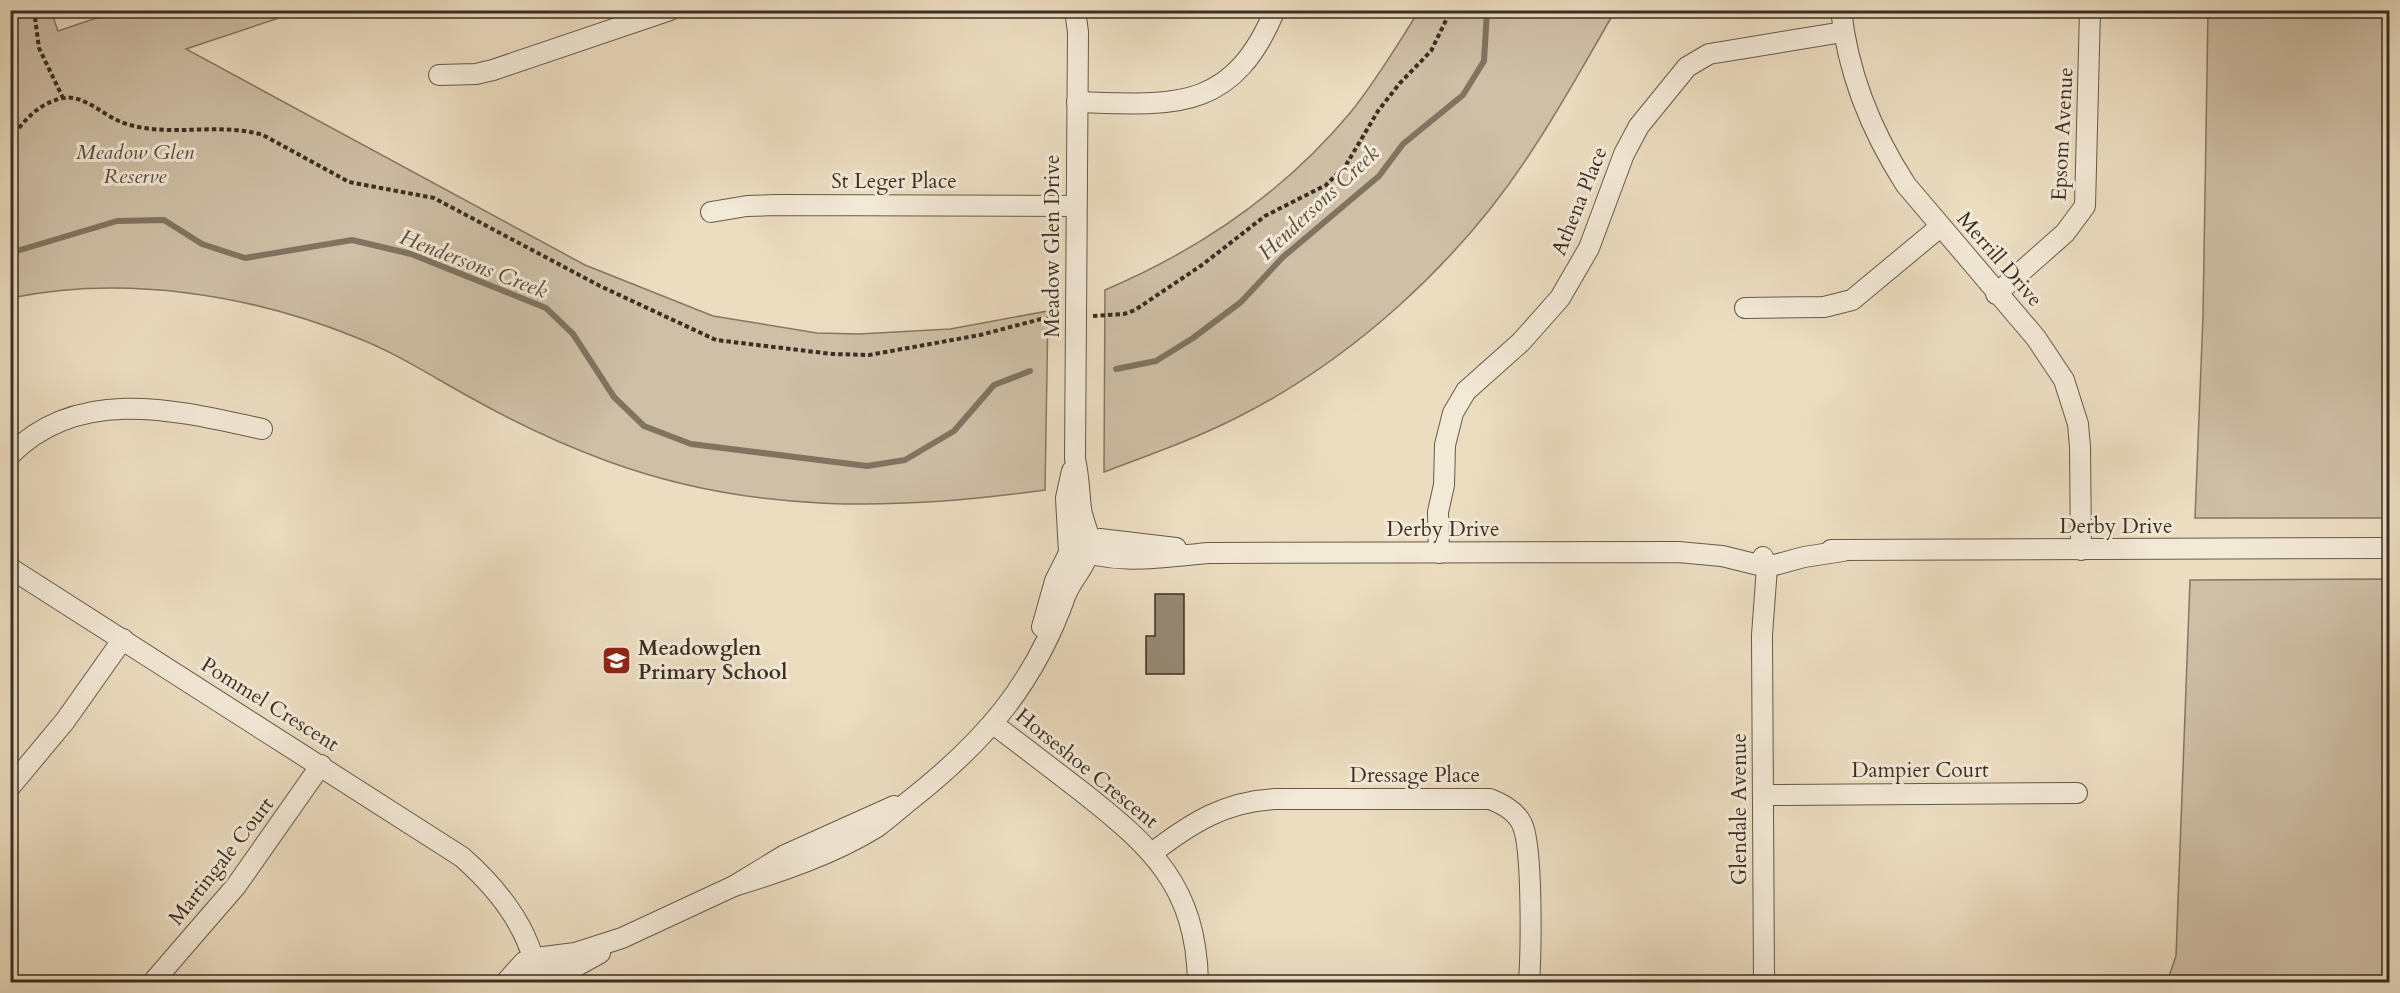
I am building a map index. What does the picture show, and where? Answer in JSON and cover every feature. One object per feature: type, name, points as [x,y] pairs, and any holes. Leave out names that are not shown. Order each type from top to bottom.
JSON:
[{"type":"street","points":[[439,75],[476,75],[670,10]]},
{"type":"street","name":"Meadow Glen Drive","points":[[1075,10],[1078,32]]},
{"type":"street","name":"Meadow Glen Drive","points":[[530,970],[571,969],[586,963],[622,938],[734,886],[787,870],[861,836],[951,769],[993,723],[1034,663],[1051,594],[1082,547],[1066,498],[1075,459],[1077,102],[1078,32],[1081,10]]},
{"type":"street","points":[[1077,102],[1164,103],[1205,93],[1222,84],[1250,59],[1275,10]]},
{"type":"street","name":"Merrill Drive","points":[[1841,10],[1843,32],[1860,98],[1875,132],[1906,185],[2053,360],[2072,399],[2080,447],[2081,550]]},
{"type":"street","name":"Epsom Avenue","points":[[1996,294],[2065,233],[2085,206],[2090,10]]},
{"type":"street","name":"Athena Place","points":[[1446,553],[1438,512],[1444,485],[1445,445],[1453,413],[1476,381],[1541,322],[1560,298],[1590,248],[1630,140],[1687,67],[1709,54],[1843,32]]},
{"type":"street","name":"St Leger Place","points":[[711,212],[747,206],[776,205],[1076,206]]},
{"type":"street","points":[[1745,308],[1824,307],[1852,300],[1940,227]]},
{"type":"street","points":[[10,455],[35,432],[53,422],[88,411],[158,410],[262,429]]},
{"type":"street","name":"Derby Drive","points":[[1082,547],[1140,543],[1209,554],[1678,552],[1762,563],[1843,551],[2390,548]]},
{"type":"street","name":"Glendale Avenue","points":[[1762,563],[1764,982]]},
{"type":"street","name":"Pommel Crescent","points":[[10,568],[447,846],[475,869],[495,893],[530,970]]},
{"type":"street","points":[[10,787],[65,721],[123,639]]},
{"type":"street","name":"Horseshoe Crescent","points":[[993,723],[1123,824],[1152,853],[1172,880],[1188,916],[1196,949],[1198,982]]},
{"type":"street","name":"Martingale Court","points":[[153,982],[236,886],[321,765]]},
{"type":"street","name":"Dampier Court","points":[[1763,795],[2077,793]]},
{"type":"street","name":"Dressage Place","points":[[1152,853],[1204,817],[1224,807],[1251,801],[1490,799],[1515,814],[1525,833],[1528,858],[1528,982]]},
{"type":"street","points":[[506,982],[530,970]]},
{"type":"path","points":[[34,10],[39,48],[63,98]]},
{"type":"green space","name":"Meadow Glen Reserve","points":[[11,10],[51,11],[58,31],[117,11],[300,11],[186,49],[585,265],[713,316],[817,333],[859,334],[950,329],[1048,311],[1045,490],[934,502],[878,504],[769,499],[715,491],[661,478],[573,448],[507,417],[371,343],[314,322],[272,310],[186,293],[142,289],[98,288],[54,291],[11,298]]},
{"type":"green space","points":[[1419,11],[1615,11],[1552,120],[1501,195],[1470,233],[1400,305],[1322,367],[1281,394],[1205,432],[1104,472],[1105,290],[1174,257],[1206,237],[1238,216],[1297,168],[1324,142],[1360,101]]},
{"type":"green space","points":[[2208,11],[2389,11],[2389,518],[2195,518],[2203,316]]},
{"type":"green space","points":[[2389,579],[2389,982],[2167,982],[2176,956],[2190,580]]},
{"type":"building","points":[[1155,594],[1184,594],[1184,674],[1146,674],[1146,636],[1155,636]]},
{"type":"waterway","name":"Hendersons Creek","points":[[1116,369],[1156,361],[1193,338],[1241,302],[1283,257],[1379,176],[1403,144],[1463,95],[1484,61],[1487,10]]},
{"type":"waterway","name":"Hendersons Creek","points":[[10,253],[117,221],[164,220],[202,244],[245,258],[352,240],[411,254],[546,308],[573,334],[614,397],[644,426],[691,444],[867,466],[905,460],[954,431],[994,385],[1030,371]]},
{"type":"place","name":"Meadowglen Primary School","points":[[617,660]]}]
